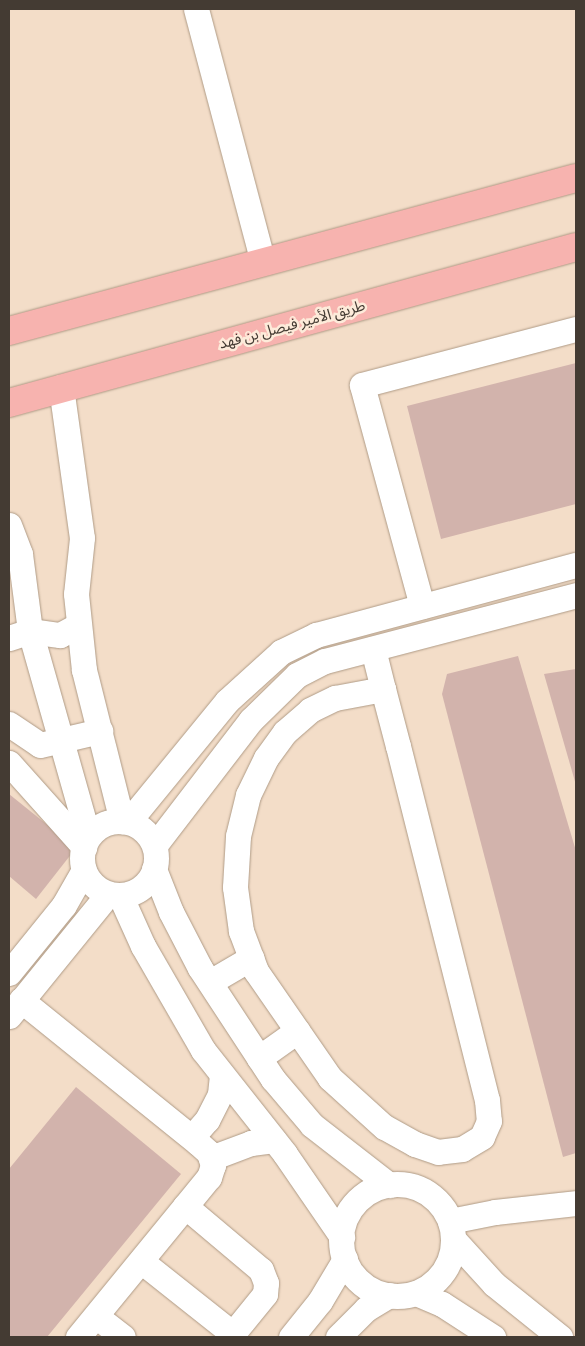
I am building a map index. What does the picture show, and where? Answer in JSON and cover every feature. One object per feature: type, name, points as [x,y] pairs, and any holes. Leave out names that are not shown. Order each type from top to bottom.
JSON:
[{"type":"main road","points":[[9,331],[576,178]]},
{"type":"main road","name":"طريق الأمير فيصل بن فهد","points":[[9,403],[61,387],[576,246]]},
{"type":"street","points":[[196,9],[263,262]]},
{"type":"street","points":[[422,606],[362,385],[576,329]]},
{"type":"street","points":[[61,387],[82,538],[76,594],[84,670],[125,822]]},
{"type":"street","points":[[9,525],[20,554],[19,634],[59,742],[85,851],[98,889],[114,894],[142,888],[154,869]]},
{"type":"street","points":[[125,822],[227,701],[281,652],[316,635],[576,565]]},
{"type":"street","points":[[389,1185],[312,1125],[259,1058],[210,982],[171,912],[154,869],[155,844],[251,720],[292,680],[325,661],[576,595]]},
{"type":"street","points":[[19,634],[60,635],[79,625]]},
{"type":"street","points":[[373,649],[487,1100],[489,1121],[482,1137],[462,1149],[438,1152],[384,1127],[330,1078],[256,971],[240,931],[235,887],[238,836],[248,795],[262,766],[285,732],[310,710],[335,698],[383,689]]},
{"type":"street","points":[[9,724],[40,745],[100,731]]},
{"type":"street","points":[[9,763],[85,851]]},
{"type":"street","points":[[9,972],[64,905],[85,851],[107,822],[125,822],[140,827],[155,844]]},
{"type":"street","points":[[78,1337],[209,1177],[213,1165],[211,1158],[192,1137],[15,1008],[114,894]]},
{"type":"street","points":[[114,894],[172,997],[222,1075],[319,1200],[343,1248],[366,1287],[389,1295],[416,1293],[431,1285],[444,1272],[452,1230]]},
{"type":"street","points":[[210,982],[251,958]]},
{"type":"street","points":[[259,1058],[296,1031]]},
{"type":"street","points":[[192,1137],[207,1120],[220,1094],[222,1075]]},
{"type":"street","points":[[211,1158],[251,1143],[274,1140]]},
{"type":"street","points":[[291,1337],[320,1301],[343,1248],[351,1208],[364,1195],[389,1185],[413,1187],[429,1194],[443,1207],[452,1230],[494,1284],[560,1337]]},
{"type":"street","points":[[452,1230],[495,1212],[576,1203]]},
{"type":"street","points":[[141,1261],[232,1336],[265,1294],[266,1283],[261,1270],[185,1206]]},
{"type":"street","points":[[416,1293],[442,1304],[493,1337]]},
{"type":"street","points":[[338,1337],[366,1309],[389,1295]]},
{"type":"street","points":[[96,1316],[123,1337]]},
{"type":"street","points":[[567,1337],[576,1326]]},
{"type":"building","points":[[576,363],[576,504],[441,539],[407,406]]},
{"type":"building","points":[[518,656],[576,851],[576,1153],[563,1157],[442,694],[447,674]]},
{"type":"building","points":[[576,669],[576,785],[544,674]]},
{"type":"building","points":[[9,794],[76,848],[36,899],[9,876]]},
{"type":"building","points":[[76,1087],[181,1174],[47,1337],[9,1337],[9,1169]]}]
